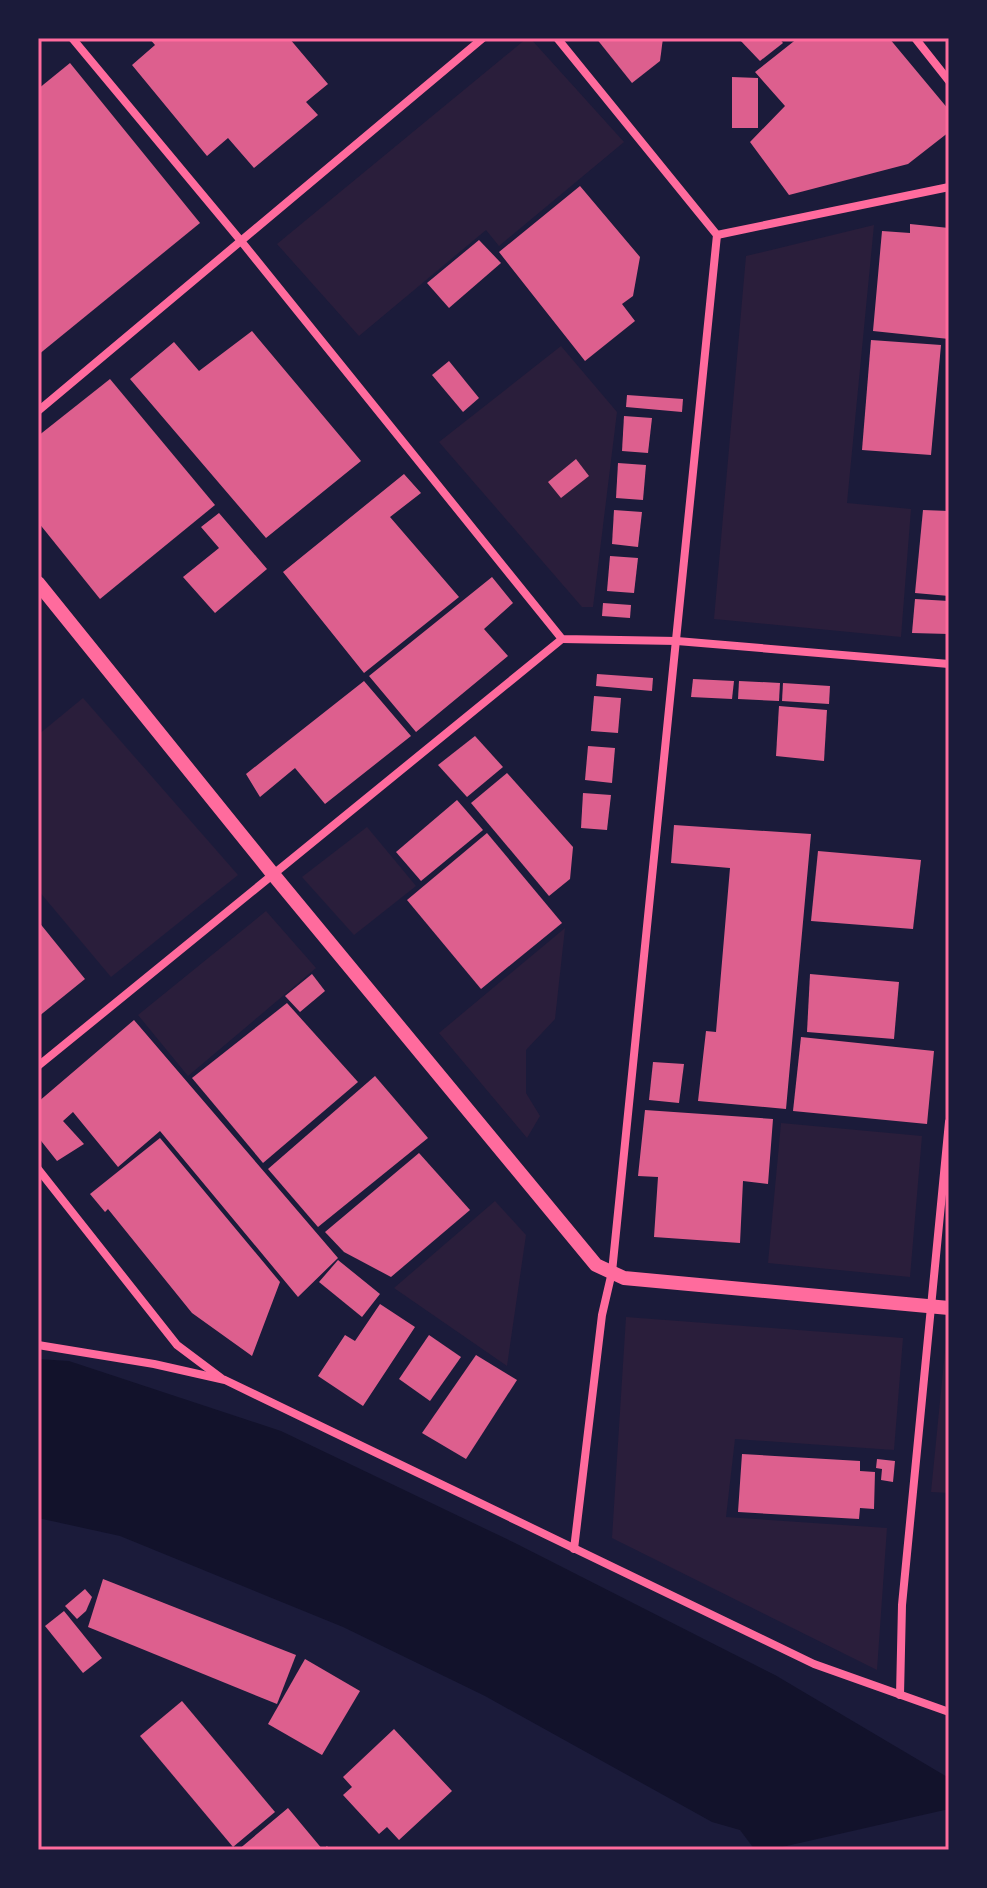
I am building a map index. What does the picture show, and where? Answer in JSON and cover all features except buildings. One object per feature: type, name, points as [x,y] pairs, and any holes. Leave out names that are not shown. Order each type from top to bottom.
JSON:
[{"type":"street","points":[[72,38],[241,241],[562,639]]},
{"type":"street","points":[[38,411],[483,38]]},
{"type":"street","points":[[557,38],[717,235],[612,1272],[602,1315],[574,1549]]},
{"type":"street","points":[[915,38],[949,81]]},
{"type":"street","points":[[717,235],[949,187]]},
{"type":"street","points":[[38,583],[272,873],[596,1265],[624,1278],[949,1308]]},
{"type":"street","points":[[38,1066],[562,639],[677,641],[949,664]]},
{"type":"street","points":[[900,1695],[902,1605],[949,1122]]},
{"type":"street","points":[[38,1169],[177,1345],[225,1380],[814,1664],[949,1712]]},
{"type":"street","points":[[38,1345],[154,1364],[225,1380]]},
{"type":"shaded area","points":[[527,38],[624,142],[499,246],[486,230],[359,336],[277,244]]},
{"type":"shaded area","points":[[874,225],[847,503],[911,509],[901,637],[714,619],[746,256]]},
{"type":"shaded area","points":[[561,346],[617,412],[593,607],[582,607],[439,442]]},
{"type":"shaded area","points":[[83,698],[238,875],[111,977],[38,890],[38,735]]},
{"type":"shaded area","points":[[367,827],[416,886],[354,935],[302,877]]},
{"type":"shaded area","points":[[266,911],[316,968],[188,1076],[138,1015]]},
{"type":"shaded area","points":[[565,928],[555,1019],[526,1050],[526,1093],[540,1116],[527,1138],[439,1033]]},
{"type":"shaded area","points":[[781,1123],[922,1136],[910,1277],[768,1263]]},
{"type":"shaded area","points":[[495,1201],[526,1235],[507,1366],[394,1288]]},
{"type":"shaded area","points":[[626,1317],[903,1338],[894,1450],[735,1439],[726,1517],[887,1528],[877,1670],[612,1538]]},
{"type":"shaded area","points":[[946,1341],[949,1342],[949,1493],[931,1492]]},
{"type":"shaded area","points":[[38,1359],[69,1361],[281,1431],[515,1543],[775,1675],[949,1778],[949,1850],[755,1850],[740,1830],[712,1822],[485,1696],[343,1627],[120,1536],[38,1518]]},
{"type":"pier","points":[[949,1809],[949,1850],[769,1850]]}]
